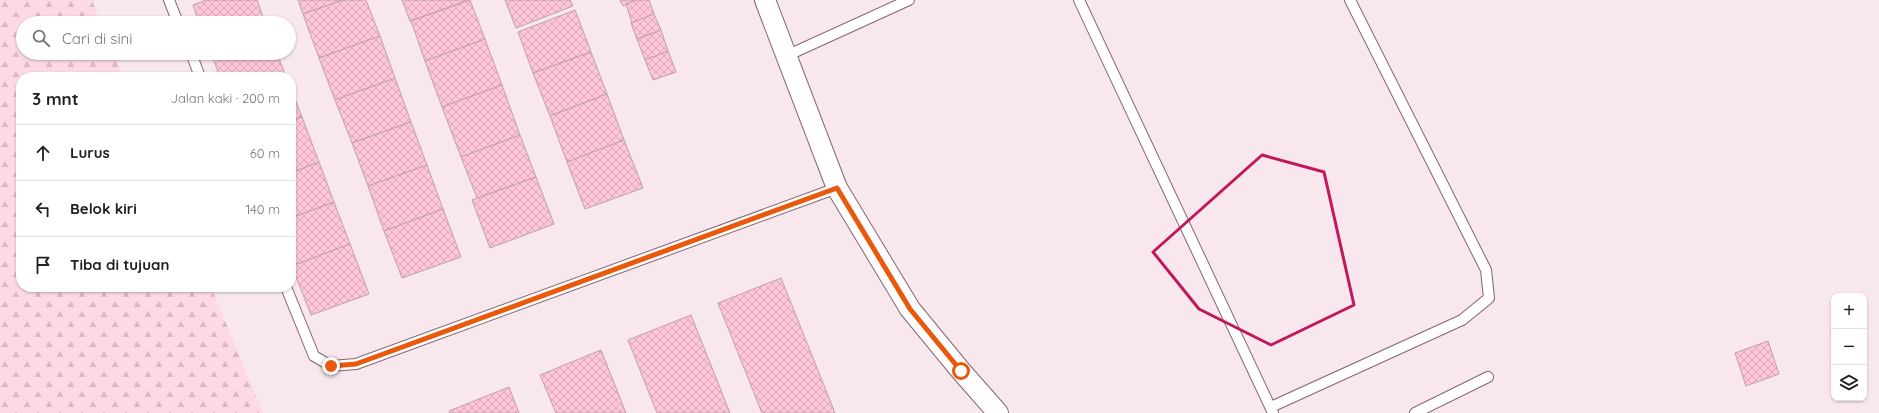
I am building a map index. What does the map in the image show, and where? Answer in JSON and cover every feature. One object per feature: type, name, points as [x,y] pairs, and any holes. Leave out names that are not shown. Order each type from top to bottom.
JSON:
[{"type":"street","points":[[765,0],[837,188],[910,309],[998,413]]},
{"type":"lane","points":[[169,0],[175,16]]},
{"type":"lane","points":[[786,56],[888,4],[909,0]]},
{"type":"lane","points":[[1079,0],[1272,410],[1462,320],[1489,298],[1486,270],[1350,0]]},
{"type":"lane","points":[[194,60],[198,72]]},
{"type":"lane","points":[[288,292],[314,356],[331,366],[356,364],[837,188]]},
{"type":"lane","points":[[1415,413],[1488,377]]},
{"type":"highlighted area","points":[[1262,155],[1324,172],[1354,305],[1271,345],[1199,309],[1153,252]]},
{"type":"shaded area","points":[[83,0],[1879,0],[1879,413],[244,413],[197,292],[296,292],[296,72],[111,72],[107,60],[296,60],[296,16],[89,16]]},
{"type":"green space","points":[[0,0],[92,0],[98,16],[16,16],[16,60],[117,60],[121,72],[16,72],[16,292],[213,292],[263,413],[0,413]]},
{"type":"building","points":[[206,0],[257,0],[263,16],[197,16],[193,5]]},
{"type":"building","points":[[298,0],[343,0],[303,14]]},
{"type":"building","points":[[343,0],[366,0],[380,36],[319,58],[303,14]]},
{"type":"building","points":[[402,0],[469,0],[410,21]]},
{"type":"building","points":[[470,0],[485,39],[425,61],[411,21]]},
{"type":"building","points":[[505,0],[570,0],[573,6],[516,28]]},
{"type":"building","points":[[620,0],[637,0],[623,6]]},
{"type":"building","points":[[637,0],[649,0],[654,14],[632,23],[626,4]]},
{"type":"building","points":[[575,10],[591,52],[533,73],[518,32]]},
{"type":"building","points":[[654,14],[661,30],[637,39],[631,23]]},
{"type":"building","points":[[661,30],[668,51],[645,60],[637,39]]},
{"type":"building","points":[[380,36],[395,78],[335,100],[319,58]]},
{"type":"building","points":[[485,39],[502,85],[442,107],[425,61]]},
{"type":"building","points":[[668,51],[676,72],[653,80],[645,60]]},
{"type":"building","points":[[591,52],[607,94],[550,116],[533,73]]},
{"type":"building","points":[[214,60],[280,60],[284,72],[218,72]]},
{"type":"building","points":[[395,78],[411,122],[352,143],[335,100]]},
{"type":"building","points":[[502,85],[520,135],[461,157],[442,107]]},
{"type":"building","points":[[607,94],[624,140],[567,162],[550,116]]},
{"type":"building","points":[[296,102],[302,117],[296,119]]},
{"type":"building","points":[[302,117],[319,162],[296,171],[296,119]]},
{"type":"building","points":[[411,122],[427,165],[368,186],[352,143]]},
{"type":"building","points":[[520,135],[536,177],[477,198],[461,157]]},
{"type":"building","points":[[624,140],[643,188],[585,209],[567,162]]},
{"type":"building","points":[[319,162],[334,202],[296,216],[296,171]]},
{"type":"building","points":[[427,165],[443,209],[384,231],[368,186]]},
{"type":"building","points":[[536,177],[554,224],[490,248],[472,200]]},
{"type":"building","points":[[334,202],[350,244],[296,264],[296,216]]},
{"type":"building","points":[[443,209],[461,257],[402,278],[384,231]]},
{"type":"building","points":[[350,244],[369,294],[311,315],[296,276],[296,264]]},
{"type":"building","points":[[781,278],[835,413],[762,413],[718,303]]},
{"type":"building","points":[[691,315],[730,413],[657,413],[628,340]]},
{"type":"building","points":[[1768,341],[1779,374],[1746,386],[1735,353]]},
{"type":"building","points":[[601,350],[626,413],[556,413],[540,375]]},
{"type":"building","points":[[509,387],[519,413],[450,413],[449,411]]},
{"type":"route","points":[[331,366],[356,364],[837,188],[910,309],[961,371]]}]
